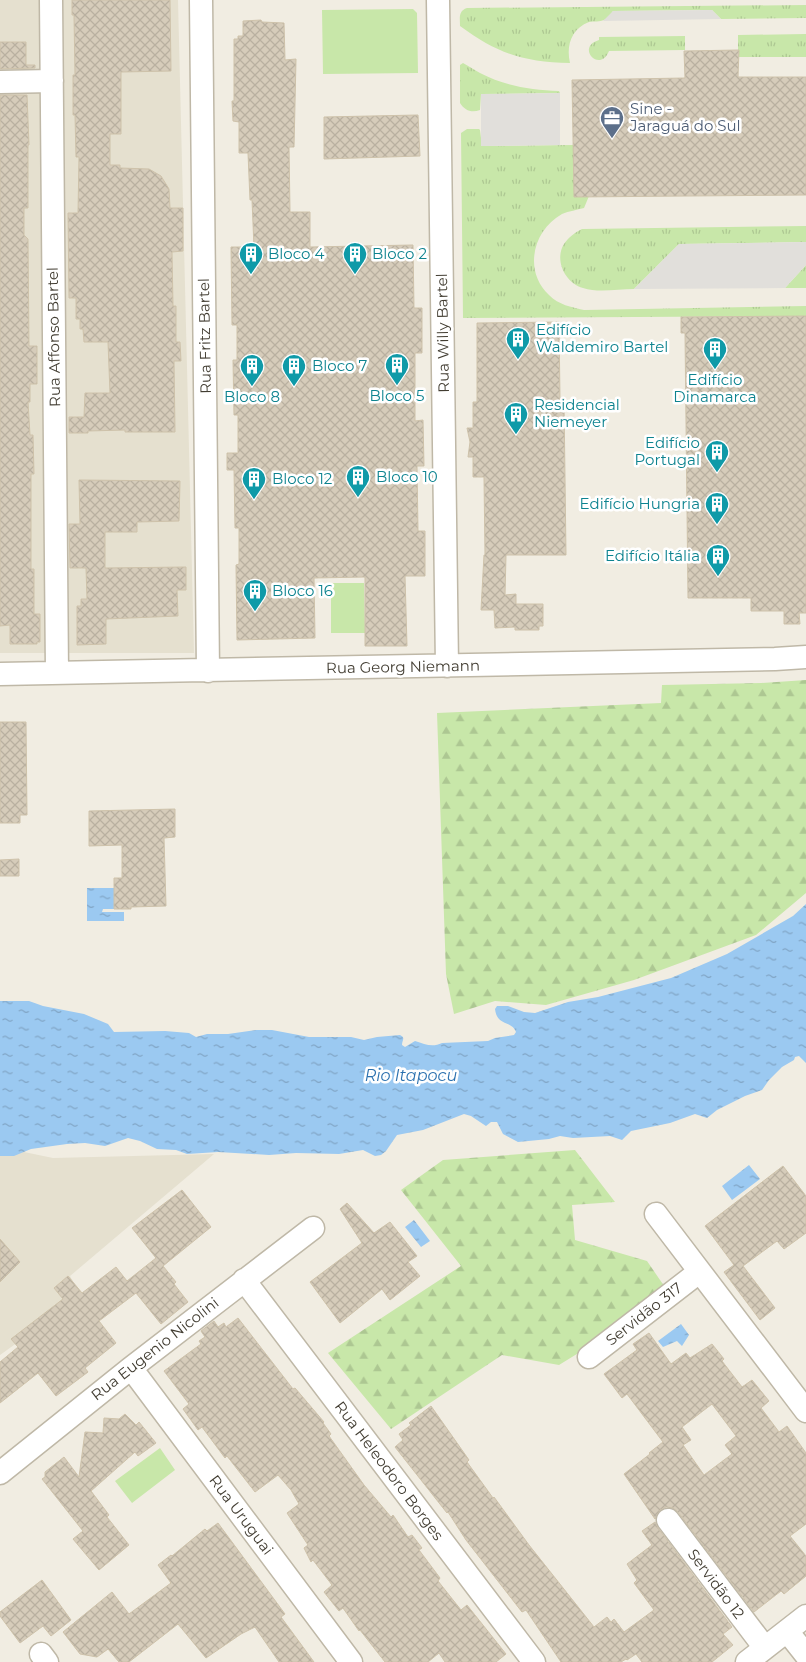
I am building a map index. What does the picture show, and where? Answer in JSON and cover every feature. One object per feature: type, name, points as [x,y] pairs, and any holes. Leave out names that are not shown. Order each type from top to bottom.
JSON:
[{"type":"street","name":"Rua Affonso Bartel","points":[[51,0],[58,673]]},
{"type":"street","name":"Rua Fritz Bartel","points":[[201,0],[208,671]]},
{"type":"street","name":"Rua Willy Bartel","points":[[438,0],[447,666]]},
{"type":"street","points":[[0,82],[52,81]]},
{"type":"street","name":"Rua Georg Niemann","points":[[0,674],[775,660],[806,657]]},
{"type":"street","points":[[656,1214],[806,1411]]},
{"type":"street","name":"Rua Eugenio Nicolini","points":[[0,1473],[131,1368],[312,1228]]},
{"type":"street","name":"Servidão 317","points":[[590,1357],[699,1272]]},
{"type":"street","name":"Rua Heleodoro Borges","points":[[244,1280],[534,1662]]},
{"type":"street","name":"Rua Uruguai","points":[[131,1368],[351,1662]]},
{"type":"street","name":"Servidão 12","points":[[668,1520],[765,1648]]},
{"type":"street","points":[[747,1662],[806,1616]]},
{"type":"street","points":[[787,1630],[806,1655]]},
{"type":"shaded area","points":[[0,0],[178,0],[194,653],[0,653]]},
{"type":"shaded area","points":[[712,10],[721,19],[603,21],[613,11]]},
{"type":"shaded area","points":[[560,93],[560,145],[481,146],[481,94]]},
{"type":"shaded area","points":[[806,242],[806,265],[785,288],[634,289],[679,244]]},
{"type":"shaded area","points":[[0,1147],[53,1158],[214,1154],[70,1276],[81,1297],[0,1355]]},
{"type":"green space","points":[[806,5],[806,18],[721,19],[712,10],[613,11],[605,19],[589,22],[578,29],[571,39],[569,50],[570,63],[539,61],[512,55],[499,50],[460,26],[461,13],[467,8]]},
{"type":"green space","points":[[413,9],[417,13],[418,73],[323,74],[322,10]]},
{"type":"green space","points":[[806,34],[806,57],[738,57],[738,35]]},
{"type":"green space","points":[[685,36],[685,50],[609,51],[600,60],[592,57],[589,53],[592,43],[599,40],[599,37]]},
{"type":"green space","points":[[463,63],[478,72],[509,84],[538,90],[559,91],[560,93],[481,94],[480,110],[469,111],[460,103],[460,65]]},
{"type":"green space","points":[[467,129],[480,130],[482,146],[574,145],[589,196],[584,208],[562,214],[552,221],[538,240],[535,252],[536,274],[541,285],[557,301],[584,310],[806,306],[806,316],[463,318],[461,133]]},
{"type":"green space","points":[[806,226],[806,242],[679,244],[634,289],[602,291],[583,288],[566,276],[560,257],[564,244],[572,235],[582,229]]},
{"type":"green space","points":[[806,265],[806,288],[785,288]]},
{"type":"green space","points":[[331,583],[364,583],[365,633],[331,633]]},
{"type":"green space","points":[[806,680],[806,893],[756,935],[634,980],[546,1005],[495,1001],[454,1014],[446,974],[437,713],[661,703],[662,685]]},
{"type":"green space","points":[[575,1150],[615,1202],[572,1205],[575,1240],[647,1261],[671,1296],[559,1365],[502,1355],[391,1429],[328,1353],[461,1266],[401,1190],[443,1160]]},
{"type":"green space","points":[[160,1448],[175,1470],[132,1503],[115,1481]]},
{"type":"water","points":[[87,888],[114,888],[114,909],[103,909],[102,912],[124,912],[124,921],[87,921]]},
{"type":"water","name":"Rio Itapocu","points":[[806,904],[806,1063],[799,1056],[795,1057],[794,1060],[782,1067],[769,1080],[762,1090],[717,1110],[707,1118],[695,1114],[670,1123],[631,1131],[622,1140],[610,1136],[573,1138],[560,1136],[518,1142],[503,1134],[497,1122],[491,1122],[486,1126],[471,1116],[464,1114],[423,1130],[397,1135],[386,1151],[381,1155],[375,1156],[363,1150],[339,1154],[296,1153],[269,1155],[218,1152],[187,1154],[176,1150],[157,1149],[128,1138],[105,1146],[85,1143],[67,1144],[31,1149],[14,1156],[0,1156],[0,1001],[29,1001],[43,1006],[84,1014],[108,1024],[114,1032],[165,1031],[189,1033],[196,1037],[207,1034],[272,1030],[309,1037],[351,1037],[364,1040],[400,1035],[403,1038],[402,1045],[405,1047],[415,1041],[432,1045],[488,1041],[514,1035],[516,1032],[514,1028],[501,1021],[496,1015],[495,1009],[497,1006],[508,1006],[524,1012],[535,1013],[568,1002],[598,997],[671,978],[727,954],[793,916]]},
{"type":"water","points":[[749,1165],[760,1179],[732,1200],[722,1186]]},
{"type":"water","points":[[414,1220],[430,1241],[421,1247],[405,1227]]},
{"type":"water","points":[[681,1324],[689,1335],[682,1346],[677,1341],[663,1347],[658,1341]]},
{"type":"building","points":[[72,0],[170,0],[171,71],[121,72],[121,134],[110,134],[110,165],[120,165],[120,168],[149,169],[161,176],[169,189],[170,208],[183,208],[183,251],[172,252],[173,306],[176,306],[176,342],[180,342],[181,361],[174,361],[175,432],[125,432],[125,430],[69,433],[69,417],[84,417],[85,393],[110,393],[108,342],[84,342],[83,329],[80,329],[80,319],[76,319],[76,298],[69,298],[68,213],[78,213],[79,157],[76,157],[75,115],[73,115],[73,75],[75,75]]},
{"type":"building","points":[[261,20],[262,22],[284,23],[285,60],[296,59],[294,147],[289,147],[290,212],[310,212],[310,247],[413,245],[414,308],[422,308],[422,353],[415,353],[415,421],[423,420],[424,466],[417,466],[418,531],[425,531],[425,576],[405,576],[407,646],[365,646],[365,577],[314,578],[315,638],[237,640],[236,565],[239,564],[239,528],[235,528],[234,470],[227,470],[227,453],[238,453],[238,415],[234,415],[233,360],[237,360],[237,325],[232,325],[231,247],[254,247],[248,153],[239,153],[239,122],[233,121],[234,39],[238,39],[238,36],[243,36],[243,21]]},
{"type":"building","points":[[0,42],[26,42],[26,65],[35,65],[35,68],[0,69]]},
{"type":"building","points":[[739,50],[738,77],[806,77],[806,195],[574,197],[572,80],[685,78],[684,51]]},
{"type":"building","points":[[0,95],[27,95],[29,145],[28,208],[24,208],[24,235],[28,239],[29,346],[37,346],[37,384],[30,384],[30,402],[28,402],[30,435],[33,435],[34,474],[31,474],[31,569],[34,569],[34,614],[40,614],[40,642],[37,642],[37,644],[10,644],[10,625],[0,626]]},
{"type":"building","points":[[418,115],[420,156],[324,159],[324,117]]},
{"type":"building","points":[[806,316],[806,613],[799,613],[800,624],[784,624],[784,611],[751,611],[751,598],[688,598],[685,333],[681,333],[681,317]]},
{"type":"building","points":[[559,322],[560,401],[564,401],[566,555],[506,555],[505,595],[516,594],[516,604],[543,604],[543,626],[539,626],[539,630],[515,630],[515,627],[495,628],[494,610],[481,610],[485,555],[484,477],[473,477],[473,457],[468,457],[470,442],[467,428],[473,428],[473,402],[477,402],[477,323]]},
{"type":"building","points":[[79,480],[180,481],[179,521],[137,522],[137,532],[105,532],[105,568],[186,567],[186,590],[177,590],[178,616],[106,619],[106,644],[77,645],[77,606],[81,606],[81,599],[87,599],[86,568],[70,568],[69,524],[80,524]]},
{"type":"building","points":[[0,722],[26,722],[27,815],[20,815],[20,823],[0,823]]},
{"type":"building","points":[[175,809],[175,837],[164,838],[166,906],[114,909],[114,878],[122,878],[122,845],[89,846],[89,811]]},
{"type":"building","points":[[19,859],[19,876],[0,876],[0,860]]},
{"type":"building","points":[[783,1166],[806,1196],[806,1233],[784,1249],[777,1241],[743,1266],[775,1308],[760,1320],[724,1272],[734,1265],[705,1226]]},
{"type":"building","points":[[182,1190],[211,1227],[163,1266],[176,1282],[174,1284],[188,1302],[161,1324],[136,1293],[99,1321],[116,1343],[85,1368],[88,1372],[56,1396],[38,1373],[0,1403],[0,1362],[18,1347],[11,1339],[63,1299],[54,1288],[68,1276],[82,1293],[116,1267],[127,1281],[156,1258],[132,1228]]},
{"type":"building","points":[[347,1203],[374,1233],[390,1222],[417,1256],[408,1262],[420,1276],[390,1300],[382,1289],[340,1323],[310,1282],[362,1243],[340,1209]]},
{"type":"building","points":[[0,1239],[20,1262],[0,1282]]},
{"type":"building","points":[[238,1318],[293,1389],[295,1388],[324,1422],[331,1434],[329,1436],[364,1485],[391,1517],[393,1515],[408,1537],[412,1535],[422,1548],[419,1550],[440,1578],[438,1581],[461,1610],[467,1605],[506,1654],[496,1662],[445,1662],[439,1653],[428,1662],[385,1662],[343,1608],[339,1611],[324,1592],[332,1585],[313,1560],[311,1562],[304,1548],[308,1545],[287,1513],[299,1504],[291,1490],[278,1475],[255,1492],[227,1456],[225,1458],[202,1427],[198,1430],[183,1409],[189,1404],[164,1371],[201,1344],[199,1341],[205,1337],[201,1331],[214,1321],[218,1327],[224,1323],[226,1327]]},
{"type":"building","points":[[649,1333],[671,1364],[686,1353],[690,1358],[712,1344],[724,1359],[722,1361],[742,1387],[752,1380],[769,1401],[761,1408],[779,1432],[787,1426],[806,1453],[806,1524],[790,1536],[806,1556],[806,1576],[784,1594],[781,1591],[754,1612],[678,1512],[673,1508],[666,1507],[660,1510],[655,1519],[624,1474],[663,1442],[627,1394],[622,1398],[604,1374],[637,1350],[633,1344]],"holes":[[[712,1404],[736,1436],[725,1445],[732,1454],[704,1475],[683,1445],[691,1440],[682,1427]]]},
{"type":"building","points":[[431,1406],[493,1498],[594,1627],[607,1617],[611,1622],[614,1619],[624,1632],[654,1610],[634,1583],[637,1580],[627,1564],[652,1545],[642,1531],[655,1522],[732,1627],[723,1634],[733,1645],[712,1662],[642,1662],[636,1654],[621,1662],[561,1662],[526,1610],[522,1612],[466,1540],[448,1512],[395,1447],[403,1440],[399,1434],[411,1425],[409,1423]]},
{"type":"building","points":[[125,1414],[136,1425],[139,1422],[156,1443],[138,1456],[135,1452],[91,1491],[109,1515],[107,1517],[129,1545],[99,1570],[73,1539],[83,1531],[42,1479],[45,1477],[45,1472],[64,1457],[79,1477],[85,1432],[103,1433],[104,1418],[119,1419]]},
{"type":"building","points":[[218,1523],[285,1614],[281,1617],[314,1662],[279,1662],[255,1627],[241,1634],[206,1658],[178,1624],[129,1662],[119,1662],[108,1649],[97,1657],[80,1654],[63,1632],[112,1592],[129,1614],[171,1583],[158,1565],[205,1529],[207,1531]]},
{"type":"building","points":[[42,1580],[71,1620],[51,1636],[43,1626],[20,1643],[0,1616],[0,1612]]},
{"type":"place","name":"Sine - Jaraguá do Sul","points":[[612,139]]},
{"type":"place","name":"Bloco 4","points":[[251,275]]},
{"type":"place","name":"Bloco 2","points":[[355,275]]},
{"type":"place","name":"Edifício Waldemiro Bartel","points":[[518,360]]},
{"type":"place","name":"Edifício Dinamarca","points":[[715,370]]},
{"type":"place","name":"Bloco 5","points":[[397,386]]},
{"type":"place","name":"Bloco 8","points":[[252,387]]},
{"type":"place","name":"Bloco 7","points":[[294,387]]},
{"type":"place","name":"Residencial Niemeyer","points":[[516,435]]},
{"type":"place","name":"Edifício Portugal","points":[[717,473]]},
{"type":"place","name":"Bloco 10","points":[[358,498]]},
{"type":"place","name":"Bloco 12","points":[[254,500]]},
{"type":"place","name":"Edifício Hungria","points":[[717,525]]},
{"type":"place","name":"Edifício Itália","points":[[718,577]]},
{"type":"place","name":"Bloco 16","points":[[255,612]]}]
